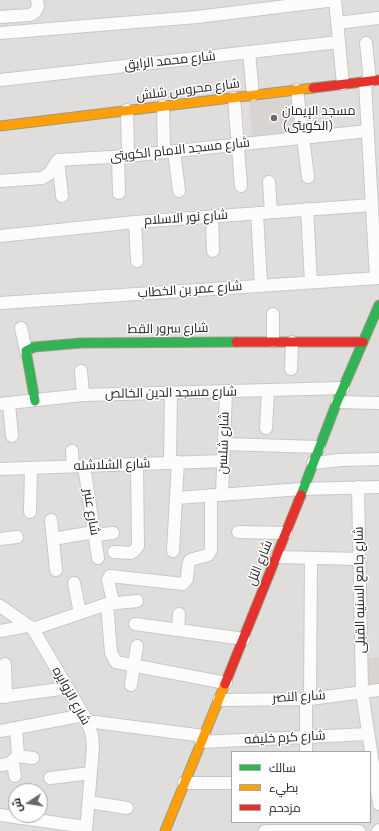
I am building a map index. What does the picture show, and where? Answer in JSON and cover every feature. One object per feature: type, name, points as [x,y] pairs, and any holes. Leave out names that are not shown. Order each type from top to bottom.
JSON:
[{"type":"street","points":[[0,17],[30,15],[35,12],[38,7],[38,0]]},
{"type":"street","points":[[0,33],[196,16],[335,0],[343,84]]},
{"type":"street","points":[[337,23],[379,18]]},
{"type":"street","name":"شارع محمد الرايق","points":[[0,80],[339,42]]},
{"type":"street","points":[[366,42],[371,81],[368,131],[378,278]]},
{"type":"street","points":[[249,52],[254,95]]},
{"type":"street","name":"شارع محروس شلش","points":[[0,126],[371,81]]},
{"type":"street","points":[[297,90],[308,177]]},
{"type":"street","points":[[234,98],[241,186]]},
{"type":"street","points":[[163,106],[169,152],[178,191]]},
{"type":"street","points":[[119,193],[127,110]]},
{"type":"street","name":"شارع مسجد الامام الكويتى","points":[[58,160],[169,152],[368,131]]},
{"type":"street","points":[[0,181],[42,178],[49,174],[58,160]]},
{"type":"street","points":[[58,160],[62,196]]},
{"type":"street","points":[[269,182],[271,212]]},
{"type":"street","name":"شارع نور الاسلام","points":[[0,236],[135,222],[372,205]]},
{"type":"street","points":[[307,209],[312,282]]},
{"type":"street","points":[[257,213],[261,285]]},
{"type":"street","points":[[212,216],[213,251]]},
{"type":"street","points":[[135,222],[137,261]]},
{"type":"street","name":"شارع عمر بن الخطاب","points":[[0,303],[378,278]]},
{"type":"street","name":"شارع التل","points":[[164,831],[244,639],[337,402],[379,305]]},
{"type":"street","points":[[273,314],[273,341]]},
{"type":"street","points":[[21,328],[35,401]]},
{"type":"street","name":"شارع سرور القط","points":[[26,351],[34,347],[81,343],[273,341],[363,342]]},
{"type":"street","points":[[291,369],[292,342]]},
{"type":"street","points":[[82,371],[83,395]]},
{"type":"street","name":"شارع مسجد الدين الخالص","points":[[4,404],[83,395],[343,388]]},
{"type":"street","points":[[266,428],[268,391]]},
{"type":"street","name":"شارع شلسن","points":[[110,603],[108,580],[110,576],[183,584],[187,579],[190,560],[208,555],[211,550],[217,495],[223,461],[226,392]]},
{"type":"street","points":[[171,393],[176,498],[173,551]]},
{"type":"street","points":[[337,402],[379,403]]},
{"type":"street","points":[[4,404],[12,436]]},
{"type":"street","points":[[224,444],[319,447]]},
{"type":"street","name":"شارع عنبر","points":[[72,451],[78,466],[95,534],[98,558]]},
{"type":"street","points":[[313,463],[341,460],[379,459]]},
{"type":"street","name":"شارع الشلاشله","points":[[0,469],[223,461]]},
{"type":"street","points":[[114,552],[131,553],[138,546],[137,464]]},
{"type":"street","points":[[30,512],[31,468]]},
{"type":"street","name":"شارع جامع السنيه القبلى","points":[[358,487],[362,692],[370,751]]},
{"type":"street","points":[[176,498],[302,489],[379,487]]},
{"type":"street","points":[[51,520],[56,570]]},
{"type":"street","points":[[238,532],[286,533]]},
{"type":"street","points":[[53,539],[113,533]]},
{"type":"street","points":[[0,540],[18,537]]},
{"type":"street","points":[[277,557],[359,559]]},
{"type":"street","points":[[306,751],[311,558]]},
{"type":"street","points":[[74,583],[80,613]]},
{"type":"street","points":[[0,631],[30,627],[110,603],[137,601]]},
{"type":"street","points":[[110,603],[113,658],[116,662],[226,683]]},
{"type":"street","name":"شارع الزوايره","points":[[0,606],[30,627],[68,688],[85,718],[92,735],[94,747],[86,829]]},
{"type":"street","points":[[178,630],[179,614]]},
{"type":"street","points":[[135,624],[244,639]]},
{"type":"street","points":[[131,685],[137,646]]},
{"type":"street","points":[[6,664],[3,697],[68,688]]},
{"type":"street","name":"شارع النصر","points":[[219,700],[308,698],[379,690]]},
{"type":"street","name":"شارع كرم خليفه","points":[[0,732],[85,718],[203,739],[368,734]]},
{"type":"street","points":[[15,776],[16,729]]},
{"type":"street","points":[[0,765],[16,759],[33,758]]},
{"type":"street","name":"شارع جامع السنيه القبلى","points":[[371,763],[373,783],[379,804]]},
{"type":"street","points":[[50,778],[91,773]]},
{"type":"street","points":[[184,784],[231,783]]},
{"type":"street","points":[[89,802],[127,808]]},
{"type":"street","points":[[0,815],[86,829]]},
{"type":"street","points":[[265,831],[306,826],[359,831]]},
{"type":"shaded area","points":[[0,0],[379,0],[379,831],[0,831]]},
{"type":"building","name":"مسجد الإيمان (الكويتى)","points":[[295,97],[298,135],[252,139],[250,102]]},
{"type":"building","points":[[379,657],[379,686],[365,688],[364,659]]},
{"type":"traffic: fast","points":[[301,495],[337,402],[379,305]]},
{"type":"traffic: fast","points":[[35,401],[26,351],[34,347],[81,343],[236,342]]},
{"type":"traffic: slow","points":[[0,126],[313,88]]},
{"type":"traffic: slow","points":[[165,831],[225,684]]},
{"type":"traffic: jam","points":[[313,88],[379,80]]},
{"type":"traffic: jam","points":[[236,342],[363,342]]},
{"type":"traffic: jam","points":[[225,684],[301,495]]},
{"type":"place","name":"مسجد الإيمان (الكويتى)","points":[[274,118]]}]
